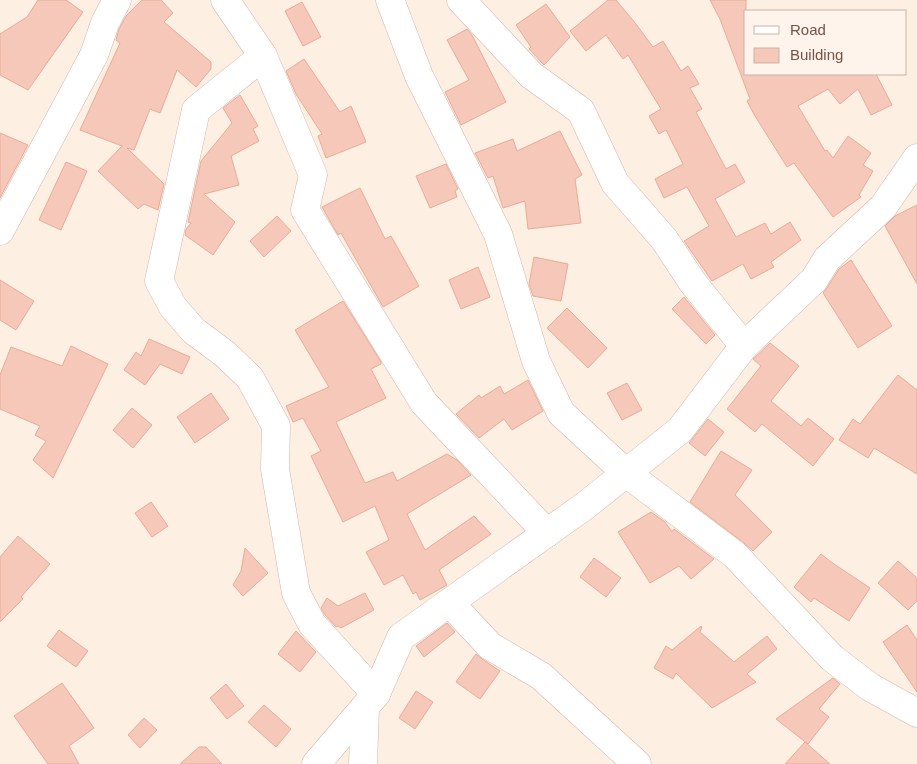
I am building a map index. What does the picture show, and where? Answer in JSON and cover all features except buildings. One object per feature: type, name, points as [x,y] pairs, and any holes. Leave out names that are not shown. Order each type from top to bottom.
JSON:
[{"type":"street","points":[[0,231],[94,55],[105,23],[117,0]]},
{"type":"street","points":[[225,0],[263,56],[313,175],[305,210],[424,403],[547,533]]},
{"type":"street","points":[[390,0],[419,76],[498,234],[536,361],[561,413],[626,473],[735,555],[832,658],[870,687],[916,713]]},
{"type":"street","points":[[461,0],[531,75],[581,111],[616,183],[664,239],[693,283],[744,346]]},
{"type":"street","points":[[263,56],[196,110],[159,281],[173,307],[194,331],[225,354],[250,378],[276,426],[275,470],[296,593],[312,624],[371,701],[363,764]]},
{"type":"street","points":[[316,764],[371,701],[401,637],[586,505],[680,430],[744,346],[814,280],[827,259],[883,207],[917,158]]},
{"type":"street","points":[[450,603],[490,646],[541,676],[637,764]]}]
